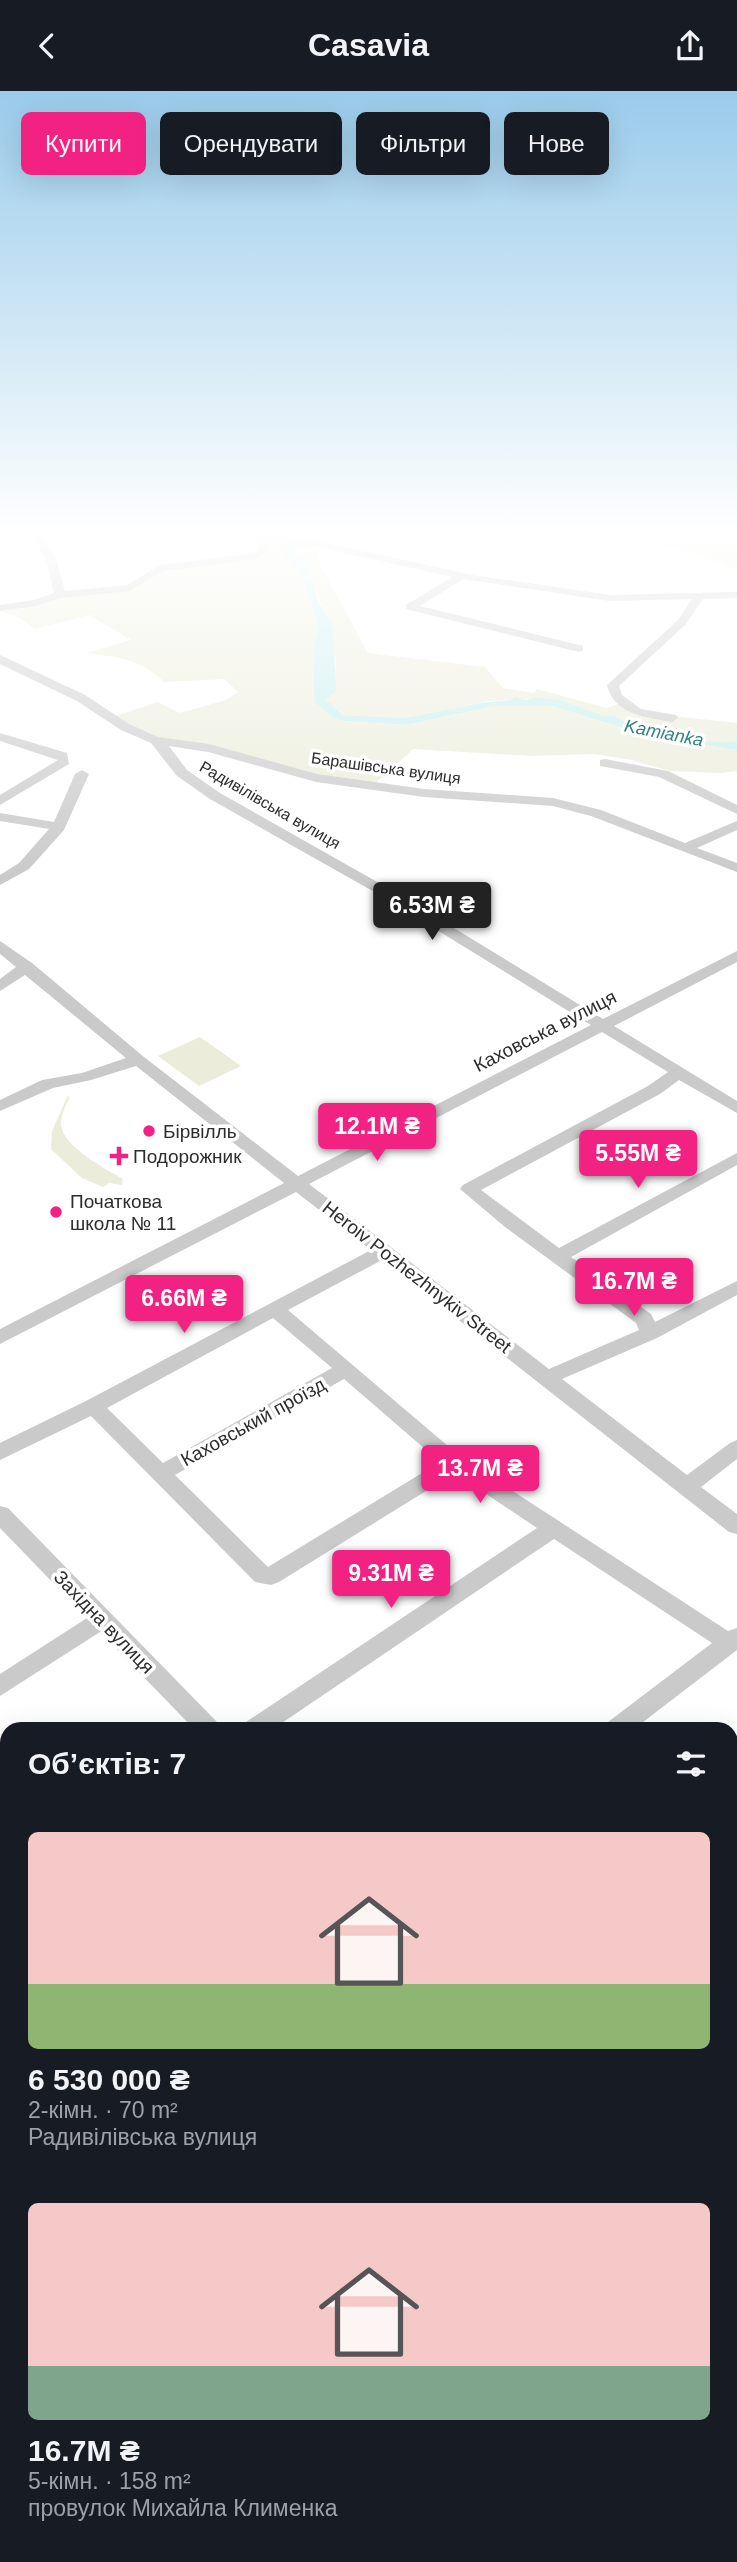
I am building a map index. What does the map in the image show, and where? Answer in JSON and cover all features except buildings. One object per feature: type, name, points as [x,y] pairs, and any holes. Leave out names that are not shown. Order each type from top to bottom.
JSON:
[{"type":"street","points":[[653,648],[613,685],[616,697],[637,712],[672,718]]},
{"type":"street","name":"Барашівська вулиця","points":[[0,659],[81,698],[125,727],[160,745],[188,745],[267,762],[316,778],[424,793],[553,802],[596,813],[737,869]]},
{"type":"street","points":[[0,678],[17,669]]},
{"type":"street","points":[[0,801],[63,764],[64,760],[62,756],[1,738]]},
{"type":"street","name":"Радивілівська вулиця","points":[[160,745],[182,773],[215,796],[390,895],[737,1108]]},
{"type":"street","points":[[604,763],[663,774],[737,810]]},
{"type":"street","points":[[0,881],[24,866],[59,827],[82,774]]},
{"type":"street","points":[[0,817],[59,827]]},
{"type":"street","points":[[687,847],[737,825]]},
{"type":"street","name":"Heroiv Pozhezhnykiv Street","points":[[0,946],[27,965],[138,1060],[737,1526]]},
{"type":"street","name":"Каховська вулиця","points":[[0,1337],[737,956]]},
{"type":"street","points":[[0,986],[27,965]]},
{"type":"street","points":[[0,1106],[48,1084],[85,1077],[138,1060]]},
{"type":"street","points":[[650,1333],[644,1319],[511,1223],[469,1189],[654,1090],[679,1072]]},
{"type":"street","points":[[559,1256],[737,1158]]},
{"type":"street","points":[[0,1452],[93,1406],[384,1251]]},
{"type":"street","points":[[546,1378],[650,1333],[737,1287]]},
{"type":"street","points":[[275,1309],[455,1463],[553,1528],[733,1640],[625,1722]]},
{"type":"street","name":"Каховський проїзд","points":[[162,1473],[344,1370]]},
{"type":"street","points":[[93,1406],[260,1575],[268,1577],[455,1463]]},
{"type":"street","points":[[686,1487],[737,1448]]},
{"type":"street","name":"Західна вулиця","points":[[0,1514],[202,1722]]},
{"type":"street","points":[[264,1722],[553,1528]]},
{"type":"street","points":[[0,1686],[101,1620]]},
{"type":"green space","points":[[102,648],[314,648],[314,702],[342,721],[406,725],[495,706],[552,706],[648,736],[737,750],[737,771],[670,771],[631,760],[595,754],[532,756],[413,749],[372,786],[316,778],[267,762],[155,740],[112,717],[158,702],[180,713],[226,700],[238,692],[224,679],[164,682],[138,664],[86,653]]},
{"type":"green space","points":[[334,648],[365,648],[368,653],[485,667],[503,688],[534,693],[537,689],[607,708],[621,703],[637,712],[737,723],[737,742],[708,741],[639,729],[614,716],[604,716],[548,698],[488,701],[405,718],[345,715],[326,699],[336,671]]},
{"type":"green space","points":[[200,1037],[241,1066],[199,1086],[158,1056]]},
{"type":"green space","points":[[68,1095],[61,1122],[64,1133],[77,1149],[123,1179],[122,1185],[109,1183],[103,1187],[82,1178],[51,1149],[52,1131]]},
{"type":"water","points":[[314,648],[334,648],[336,691],[326,699],[344,715],[405,718],[516,697],[526,700],[536,697],[560,700],[604,716],[614,716],[639,729],[708,741],[737,742],[737,750],[648,736],[552,706],[495,706],[406,725],[342,721],[314,702]]},
{"type":"place","name":"Бірвілль","points":[[149,1131]]},
{"type":"place","name":"Подорожник","points":[[119,1156]]},
{"type":"place","name":"Початкова школа № 11","points":[[56,1212]]},
{"type":"water label","name":"Kamianka","points":[[664,733]]}]
